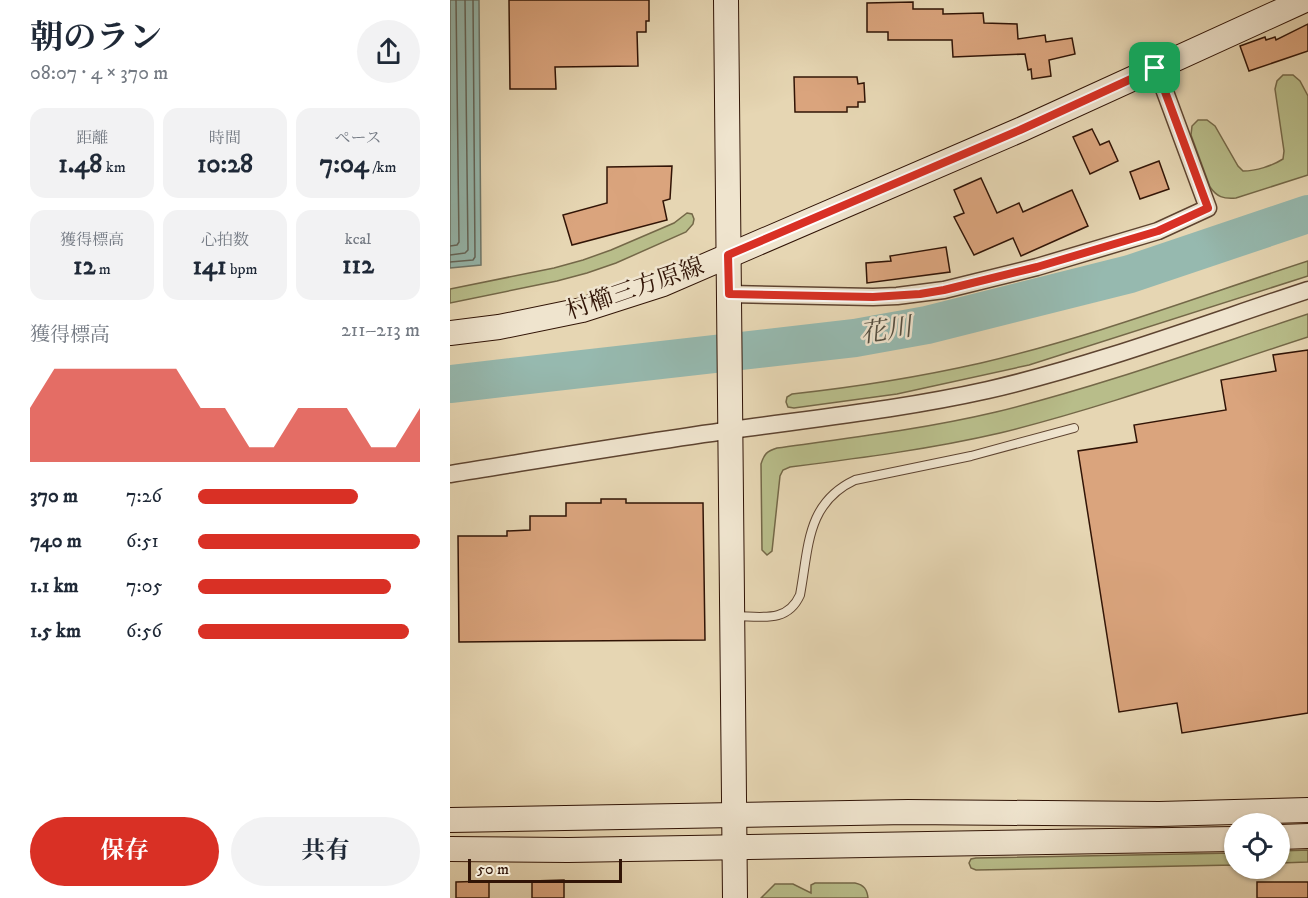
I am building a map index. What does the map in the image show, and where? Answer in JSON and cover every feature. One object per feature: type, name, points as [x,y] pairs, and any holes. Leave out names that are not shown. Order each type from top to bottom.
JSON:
[{"type":"street","points":[[726,0],[735,898]]},
{"type":"street","name":"村櫛三方原線","points":[[450,333],[499,327],[582,310],[663,284],[1020,130],[1155,68],[1272,7],[1305,0]]},
{"type":"street","points":[[729,305],[920,294],[944,290],[1037,267],[1158,231],[1208,208],[1155,68]]},
{"type":"street","points":[[450,474],[730,430],[877,411],[989,390],[1077,366],[1308,290]]},
{"type":"street","points":[[450,820],[908,812],[1148,815],[1308,810]]},
{"type":"street","points":[[1290,837],[1308,836]]},
{"type":"street","points":[[450,849],[734,848],[1224,839]]},
{"type":"lane","points":[[732,616],[785,614],[795,607],[800,595],[815,519],[826,500],[842,486],[855,480],[971,456],[1074,428]]},
{"type":"green space","points":[[1283,75],[1293,75],[1300,81],[1308,96],[1308,175],[1236,198],[1224,198],[1218,195],[1210,187],[1191,135],[1192,126],[1198,120],[1207,120],[1215,126],[1243,171],[1279,162],[1283,159],[1284,151],[1275,89],[1277,81]]},
{"type":"green space","points":[[687,213],[692,214],[694,219],[686,232],[616,263],[557,281],[450,303],[450,289],[583,260],[674,223]]},
{"type":"green space","points":[[1308,261],[1308,276],[1029,365],[897,394],[794,408],[788,407],[786,402],[787,397],[792,394],[911,377],[1022,353],[1105,329]]},
{"type":"green space","points":[[1308,314],[1308,337],[1078,412],[974,439],[896,453],[790,467],[783,470],[780,476],[772,551],[767,555],[762,550],[761,464],[766,453],[771,450],[914,428],[1036,402],[1114,379]]},
{"type":"green space","points":[[1308,850],[1308,862],[1290,863],[1290,851]]},
{"type":"green space","points":[[1224,853],[1224,865],[976,870],[971,868],[969,863],[971,859]]},
{"type":"green space","points":[[815,883],[855,883],[863,886],[868,898],[761,898],[775,884],[793,884],[811,893],[811,885]]},
{"type":"water","points":[[450,0],[479,0],[481,265],[450,268]]},
{"type":"building","points":[[509,0],[649,0],[649,21],[646,21],[646,32],[637,32],[638,66],[555,67],[556,89],[510,89]]},
{"type":"building","points":[[913,2],[913,9],[943,9],[943,14],[983,13],[984,23],[1017,24],[1018,39],[1045,35],[1046,42],[1072,38],[1075,54],[1049,60],[1051,76],[1032,79],[1025,54],[953,57],[952,40],[888,40],[888,32],[867,32],[867,3]]},
{"type":"building","points":[[1308,24],[1308,51],[1249,71],[1240,46],[1265,37],[1266,40],[1275,37],[1276,40]]},
{"type":"building","points":[[794,77],[857,77],[858,84],[864,83],[865,102],[858,102],[858,107],[847,107],[847,112],[795,112]]},
{"type":"building","points":[[1092,129],[1100,145],[1109,141],[1118,161],[1090,174],[1073,137]]},
{"type":"building","points":[[1159,161],[1169,189],[1140,199],[1130,172]]},
{"type":"building","points":[[672,166],[670,199],[663,201],[667,220],[572,245],[563,215],[607,203],[607,167]]},
{"type":"building","points":[[981,178],[997,213],[1019,203],[1023,212],[1072,190],[1088,226],[1021,256],[1013,238],[974,255],[954,217],[964,213],[954,190]]},
{"type":"building","points":[[946,247],[950,272],[867,283],[866,263],[891,261],[890,256]]},
{"type":"building","points":[[1308,350],[1308,713],[1182,733],[1177,703],[1119,712],[1078,451],[1137,442],[1134,425],[1226,410],[1221,380],[1276,371],[1273,355]]},
{"type":"building","points":[[601,499],[626,499],[626,503],[703,503],[705,640],[459,642],[458,536],[507,536],[507,531],[530,530],[530,516],[566,516],[566,503],[601,503]]},
{"type":"building","points":[[564,880],[564,898],[532,898],[532,881]]},
{"type":"building","points":[[489,881],[489,898],[456,898],[456,882]]},
{"type":"building","points":[[1257,882],[1308,882],[1308,898],[1257,898]]},
{"type":"waterway","name":"花川","points":[[450,384],[855,338],[927,325],[1130,274],[1308,214]]},
{"type":"route","points":[[1155,68],[1208,208],[1158,231],[1037,267],[944,290],[873,297],[729,294],[728,255],[1020,130],[1155,68]]}]
